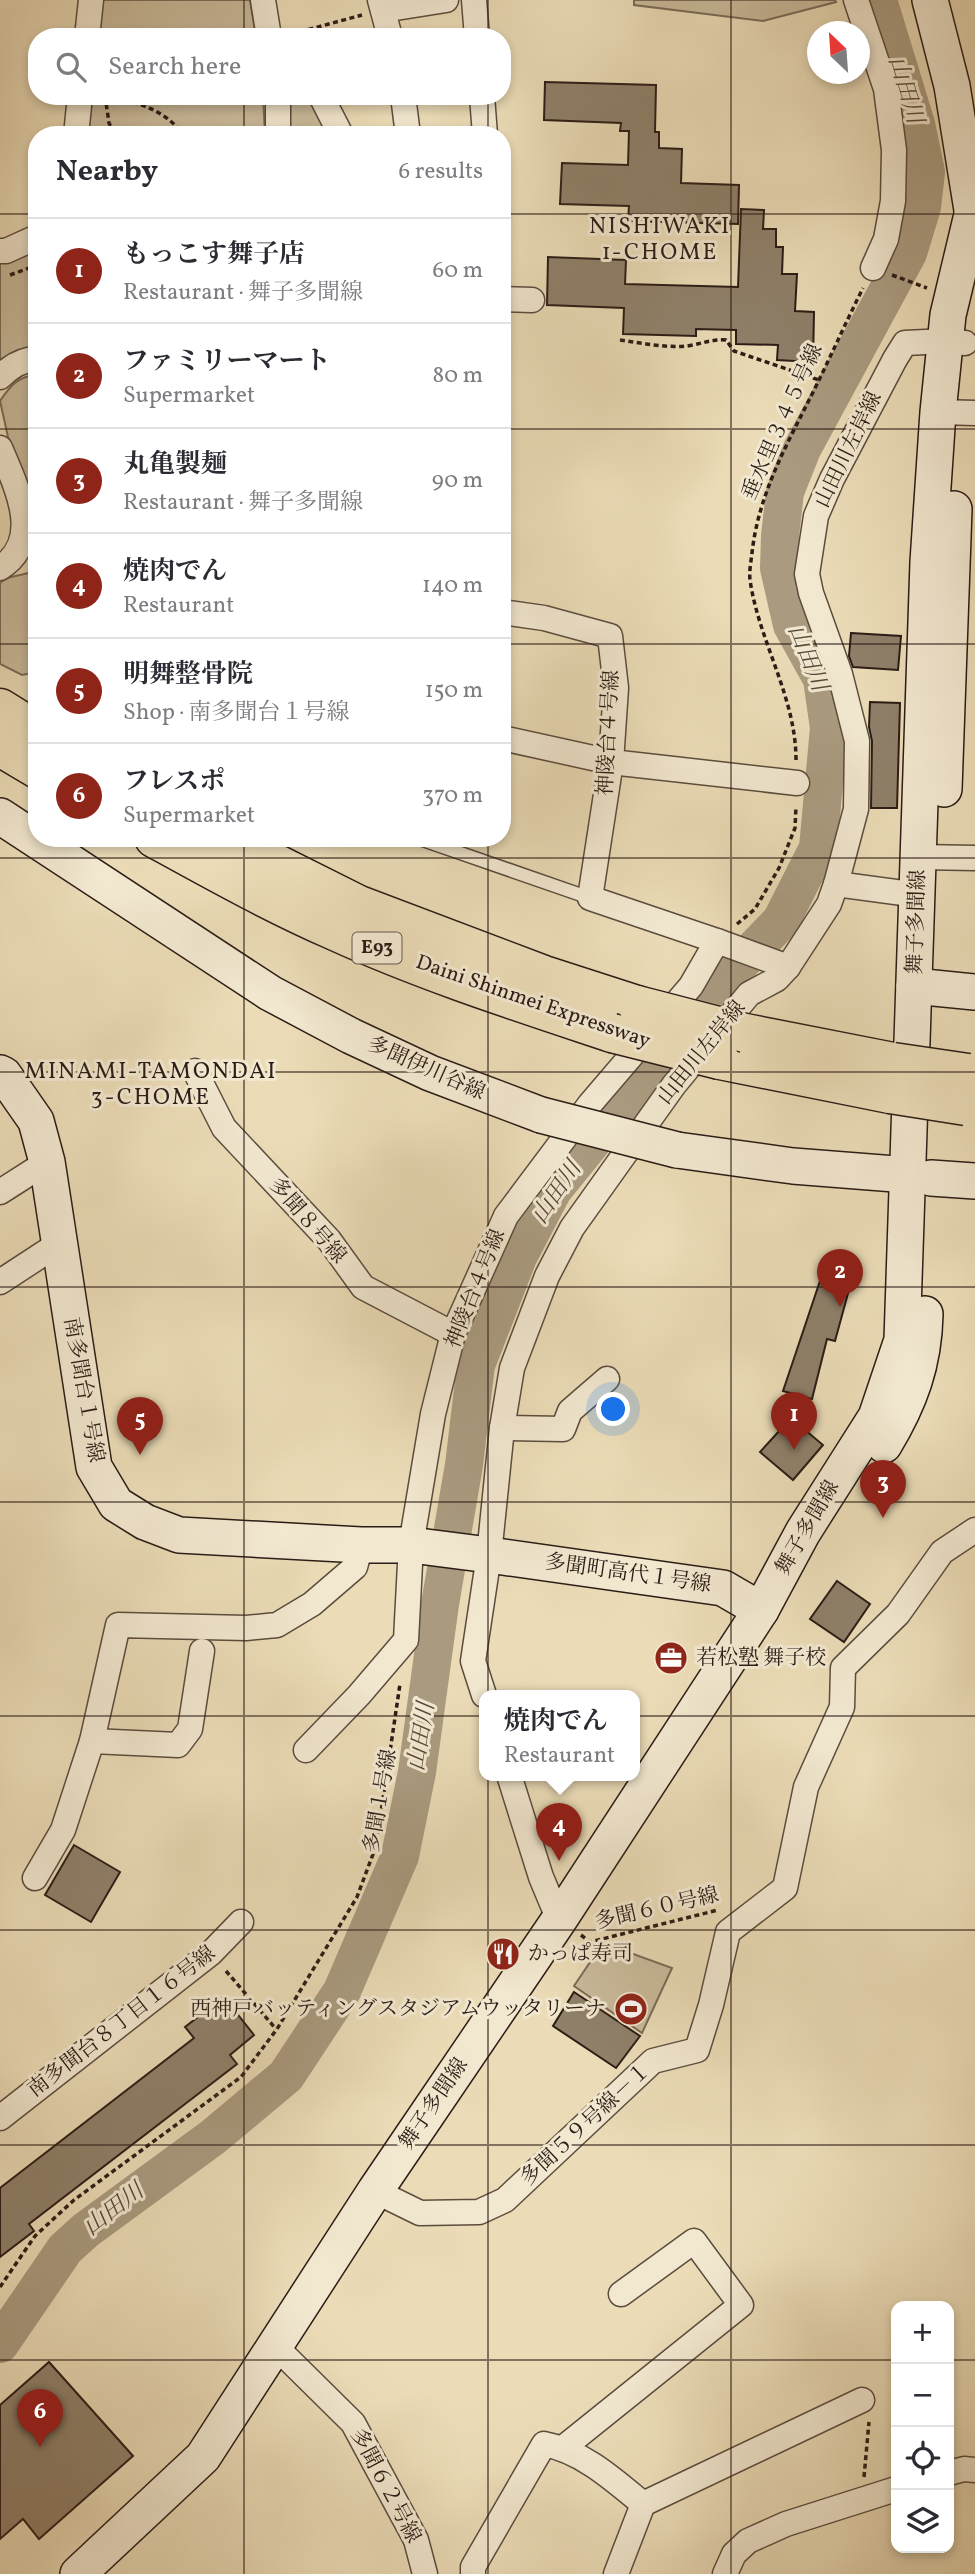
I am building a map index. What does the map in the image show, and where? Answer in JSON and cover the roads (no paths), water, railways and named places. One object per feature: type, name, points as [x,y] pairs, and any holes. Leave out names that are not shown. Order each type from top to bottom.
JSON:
[{"type":"highway","points":[[0,708],[28,725]]},
{"type":"highway","points":[[0,747],[28,764]]},
{"type":"highway","name":"Daini Shinmei Expressway","points":[[171,847],[336,932],[431,970],[612,1033],[733,1047],[891,1078],[971,1090]]},
{"type":"highway","name":"Daini Shinmei Expressway","points":[[243,847],[359,905],[544,975],[637,1004],[733,1047]]},
{"type":"street","points":[[88,28],[91,0]]},
{"type":"street","points":[[263,0],[268,28]]},
{"type":"street","points":[[388,28],[382,5],[446,0]]},
{"type":"street","points":[[474,0],[476,28]]},
{"type":"street","points":[[856,0],[886,89],[894,150],[893,201],[886,239],[873,268]]},
{"type":"street","points":[[930,0],[952,86],[974,206]]},
{"type":"street","points":[[77,126],[79,105]]},
{"type":"street","points":[[278,105],[278,126]]},
{"type":"street","points":[[326,105],[336,126]]},
{"type":"street","points":[[404,105],[407,126]]},
{"type":"street","points":[[483,105],[484,126]]},
{"type":"street","name":"舞子多聞線","points":[[84,2572],[203,2456],[375,2191],[559,1920],[761,1610],[803,1532],[876,1417],[902,1340],[919,1176],[927,987],[945,857],[923,664],[957,412],[955,342],[948,316],[974,206]]},
{"type":"street","points":[[0,251],[28,241]]},
{"type":"street","name":"舞子多聞線","points":[[955,342],[975,290]]},
{"type":"street","points":[[511,299],[533,300]]},
{"type":"street","name":"山田川左岸線","points":[[482,1690],[473,1661],[512,1367],[547,1276],[572,1228],[674,1085],[749,994],[777,979],[788,967],[830,904],[856,808],[857,741],[840,674],[811,593],[807,574],[816,516],[832,479],[905,343],[955,342]]},
{"type":"street","points":[[0,377],[9,368],[28,359]]},
{"type":"street","points":[[0,448],[20,497],[24,538],[11,561],[0,568]]},
{"type":"street","name":"神陵台４号線","points":[[511,613],[544,618],[610,636],[616,688],[611,762],[590,898]]},
{"type":"street","points":[[511,740],[611,762],[797,783]]},
{"type":"street","name":"多聞伊川谷線","points":[[0,816],[28,834]]},
{"type":"street","name":"多聞伊川谷線","points":[[47,847],[270,993],[351,1036],[430,1073],[541,1115],[677,1150],[793,1166],[975,1181]]},
{"type":"street","name":"舞子多聞線","points":[[927,987],[918,895],[945,857]]},
{"type":"street","points":[[836,884],[918,895]]},
{"type":"street","points":[[590,898],[788,967]]},
{"type":"street","name":"神陵台４号線","points":[[411,1545],[433,1414],[453,1334],[506,1216],[590,1104],[691,986],[717,942]]},
{"type":"street","points":[[927,987],[975,992]]},
{"type":"street","name":"多聞８号線","points":[[195,1071],[225,1128],[329,1240],[363,1287],[453,1334]]},
{"type":"street","name":"南多聞台１号線","points":[[0,1073],[36,1121],[47,1162],[94,1467],[116,1504],[145,1522],[179,1535],[360,1545],[411,1545],[489,1555]]},
{"type":"street","points":[[0,1192],[47,1162]]},
{"type":"street","points":[[0,1282],[58,1244]]},
{"type":"street","points":[[502,1428],[563,1429],[570,1411],[607,1379]]},
{"type":"street","name":"多聞５９号線－１","points":[[375,2191],[420,2213],[479,2213],[505,2200],[653,2061],[697,2050],[711,2005],[728,1932],[785,1888],[806,1787],[842,1707],[843,1668],[898,1614],[942,1552],[975,1530]]},
{"type":"street","points":[[35,1878],[63,1830],[92,1741],[118,1625],[246,1628],[277,1625],[312,1604],[355,1567],[360,1545]]},
{"type":"street","points":[[306,1750],[359,1695],[406,1640],[411,1545]]},
{"type":"street","name":"多聞町高代１号線","points":[[489,1555],[723,1588],[761,1610]]},
{"type":"street","points":[[92,1741],[178,1745],[190,1729],[202,1651]]},
{"type":"street","points":[[511,1781],[541,1877],[559,1920]]},
{"type":"street","name":"南多聞台８丁目１６号線","points":[[0,2118],[211,1953],[242,1922]]},
{"type":"street","points":[[473,2574],[473,2567],[554,2446],[741,2305],[694,2241],[621,2294]]},
{"type":"street","name":"多聞６２号線","points":[[275,2346],[353,2423],[416,2540],[425,2574]]},
{"type":"street","points":[[616,2574],[643,2504],[862,2400]]},
{"type":"street","points":[[554,2446],[611,2478],[643,2504]]},
{"type":"street","points":[[954,2472],[975,2470]]},
{"type":"street","points":[[725,2574],[734,2554],[748,2540],[786,2524],[893,2490]]},
{"type":"lane","points":[[443,847],[590,898]]},
{"type":"waterway","name":"山田川","points":[[0,2344],[65,2249],[86,2230],[213,2137],[286,2076],[342,1991],[400,1856],[417,1772],[440,1604],[464,1465],[476,1365],[518,1257],[553,1190],[723,981],[781,921],[818,848],[829,728],[822,679],[792,625],[779,568],[785,492],[802,449],[908,253],[922,207],[926,172],[916,124],[878,0]]},
{"type":"place","name":"ファミリーマート","points":[[840,1307]]},
{"type":"place","name":"もっこす舞子店","points":[[794,1450]]},
{"type":"place","name":"明舞整骨院","points":[[140,1455]]},
{"type":"place","name":"丸亀製麺","points":[[883,1518]]},
{"type":"place","name":"若松塾 舞子校","points":[[671,1658]]},
{"type":"place","name":"焼肉でん","points":[[559,1861]]},
{"type":"place","name":"かっぱ寿司","points":[[503,1954]]},
{"type":"place","name":"西神戸バッティングスタジアムウッタリーナ","points":[[631,2009]]},
{"type":"place","name":"フレスポ","points":[[40,2447]]},
{"type":"district","name":"NISHIWAKI 1-CHOME","points":[[660,240]]},
{"type":"district","name":"MINAMI-TAMONDAI 3-CHOME","points":[[151,1085]]}]
